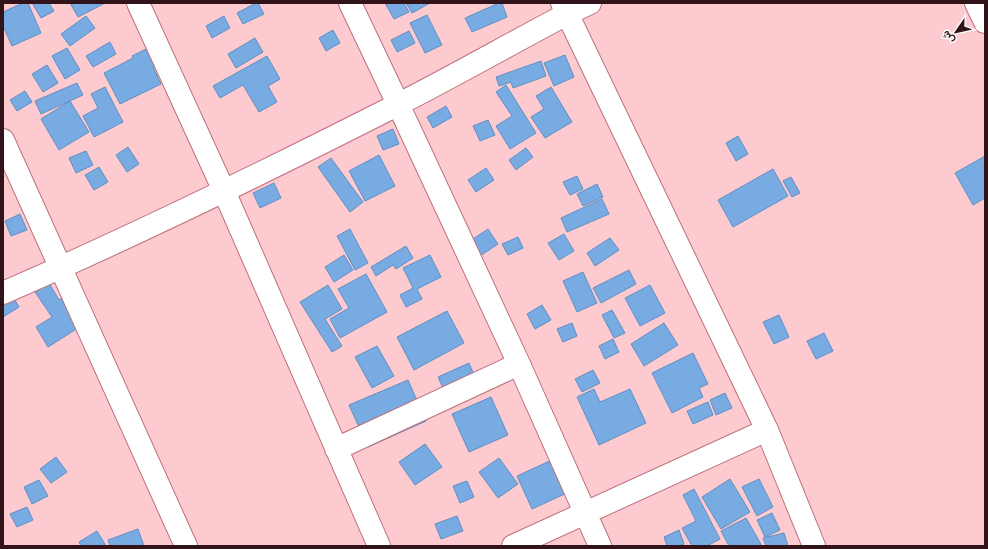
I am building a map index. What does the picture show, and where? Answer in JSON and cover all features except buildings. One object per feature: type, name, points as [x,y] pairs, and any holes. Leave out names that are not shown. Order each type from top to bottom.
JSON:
[{"type":"street","points":[[138,3],[224,191],[379,546]]},
{"type":"street","points":[[350,3],[519,364],[600,546]]},
{"type":"street","points":[[3,293],[61,268],[224,191],[398,104],[564,8],[590,3]]},
{"type":"street","points":[[976,3],[985,22]]},
{"type":"street","points":[[564,8],[766,430],[814,546]]},
{"type":"street","points":[[3,140],[186,546]]},
{"type":"street","points":[[336,449],[519,364]]},
{"type":"street","points":[[513,546],[766,430]]}]
